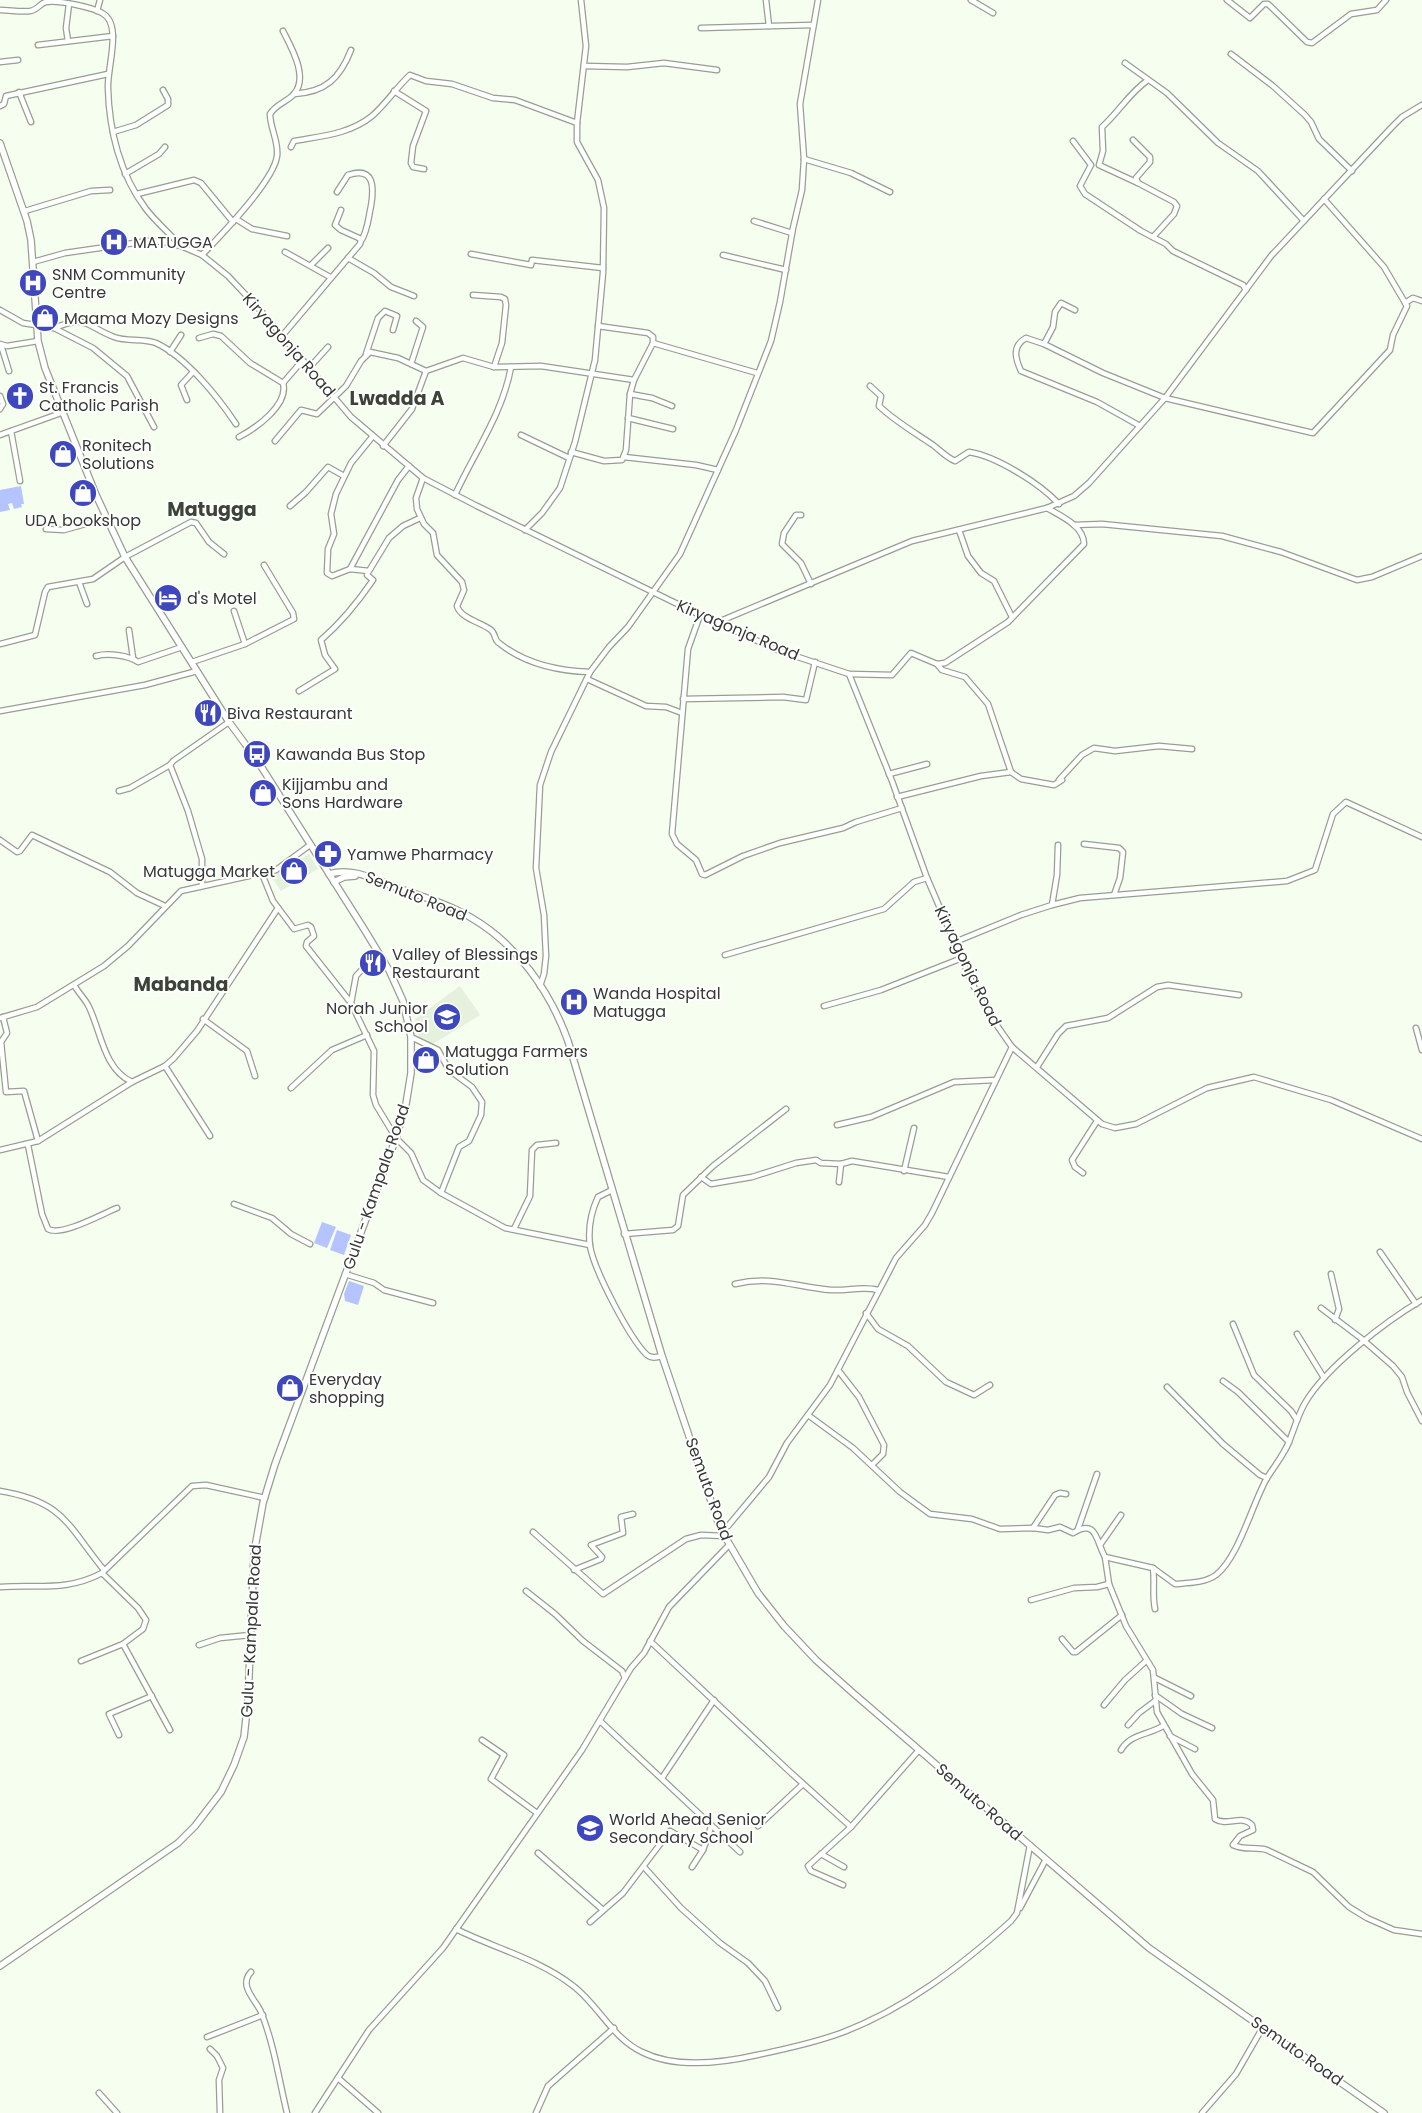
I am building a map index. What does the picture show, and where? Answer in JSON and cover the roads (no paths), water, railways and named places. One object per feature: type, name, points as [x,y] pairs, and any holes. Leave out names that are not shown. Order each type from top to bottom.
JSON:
[{"type":"main road","name":"Gulu - Kampala Road","points":[[0,143],[24,211],[32,262],[38,341],[61,413],[107,518],[125,557],[229,722],[257,760],[389,970],[403,1002],[411,1037],[410,1089],[396,1138],[265,1498],[254,1553],[248,1700],[244,1737],[231,1774],[208,1810],[178,1843],[0,1966]]},
{"type":"main road","name":"Semuto Road","points":[[329,874],[342,872],[362,875],[427,898],[471,917],[504,942],[528,969],[554,1008],[568,1040],[624,1234],[662,1356],[720,1528],[758,1593],[794,1638],[919,1750],[1030,1845],[1045,1861],[1149,1948],[1384,2113]]},
{"type":"main road","points":[[334,882],[344,877],[362,875]]},
{"type":"street","points":[[97,11],[100,0]]},
{"type":"street","points":[[525,530],[552,500],[560,488],[592,373],[598,326],[603,268],[602,193],[598,180],[577,142],[577,122],[586,46],[581,0]]},
{"type":"street","points":[[766,0],[769,26]]},
{"type":"street","points":[[540,986],[544,974],[546,956],[544,915],[536,868],[538,793],[551,752],[590,672],[609,647],[628,627],[680,554],[718,470],[775,326],[792,232],[802,190],[804,159],[800,104],[818,0]]},
{"type":"street","points":[[971,0],[994,13]]},
{"type":"street","points":[[1227,0],[1250,18],[1262,2],[1270,5],[1307,42],[1312,43],[1351,14],[1377,10],[1386,0]]},
{"type":"street","points":[[0,10],[32,11],[45,2],[69,4],[97,11],[111,21],[113,36],[108,74],[108,97],[117,152],[126,174],[146,209],[181,246]]},
{"type":"street","points":[[68,41],[66,28],[69,4]]},
{"type":"street","points":[[702,28],[813,25]]},
{"type":"street","points":[[283,31],[294,53],[298,69],[299,80],[294,94]]},
{"type":"street","points":[[38,45],[113,36]]},
{"type":"street","points":[[202,255],[248,205],[276,162],[277,149],[270,114],[274,108],[294,94],[315,90],[335,79],[346,65],[351,50]]},
{"type":"street","points":[[1231,54],[1273,86],[1305,115],[1311,122],[1319,139],[1352,171]]},
{"type":"street","points":[[0,62],[18,60]]},
{"type":"street","points":[[1125,62],[1173,98],[1218,143],[1258,171],[1304,221]]},
{"type":"street","points":[[584,66],[621,67],[672,63],[717,70]]},
{"type":"street","points":[[0,106],[4,104],[6,96],[19,92],[108,74]]},
{"type":"street","points":[[291,147],[294,141],[346,132],[357,126],[372,116],[410,76],[426,81],[452,84],[493,98],[515,100],[577,122]]},
{"type":"street","points":[[1148,80],[1132,93],[1113,118],[1102,128],[1103,151],[1099,165],[1174,202],[1177,206],[1174,214],[1153,237]]},
{"type":"street","points":[[113,132],[136,125],[168,105],[168,99],[163,90]]},
{"type":"street","points":[[394,91],[426,110],[411,156],[413,167],[424,169]]},
{"type":"street","points":[[19,92],[31,122]]},
{"type":"street","points":[[718,622],[912,541],[1047,508],[1074,496],[1090,482],[1165,398],[1270,256],[1391,128],[1422,105]]},
{"type":"street","points":[[1133,140],[1150,157],[1150,162],[1136,178],[1138,183]]},
{"type":"street","points":[[1073,141],[1091,165],[1080,186],[1082,191],[1172,251],[1243,285],[1246,290]]},
{"type":"street","points":[[126,174],[159,154],[165,147]]},
{"type":"street","points":[[804,159],[851,173],[890,192]]},
{"type":"street","points":[[282,336],[361,242],[367,231],[374,190],[372,180],[366,175],[353,173],[348,175],[337,192]]},
{"type":"street","points":[[137,194],[194,180],[201,183],[234,221],[252,229],[286,236]]},
{"type":"street","points":[[24,211],[91,190],[110,190]]},
{"type":"street","points":[[1140,426],[1097,402],[1021,371],[1015,352],[1017,344],[1026,338],[1044,344],[1103,374],[1165,398],[1313,433],[1390,350],[1393,335],[1407,309],[1384,267],[1324,199]]},
{"type":"street","points":[[341,210],[335,225],[337,228],[361,239],[361,242]]},
{"type":"street","points":[[754,221],[792,232]]},
{"type":"street","name":"Kiryagonja Road","points":[[32,262],[66,253],[148,241],[181,246],[202,255],[228,276],[351,417],[423,478],[700,615],[772,648],[849,674],[898,797],[927,878],[991,1018],[1012,1048],[1037,1067],[1097,1121],[1108,1126],[1124,1127],[1166,1110],[1207,1088],[1254,1077],[1331,1100],[1422,1138]]},
{"type":"street","points":[[311,266],[328,248]]},
{"type":"street","points":[[285,252],[330,278]]},
{"type":"street","points":[[471,254],[531,265],[532,260],[603,268]]},
{"type":"street","points":[[723,255],[786,270]]},
{"type":"street","points":[[348,258],[370,270],[391,287],[414,296]]},
{"type":"street","points":[[473,295],[505,299],[502,343],[494,367]]},
{"type":"street","points":[[1405,303],[1414,298],[1422,301]]},
{"type":"street","points":[[1044,344],[1052,327],[1057,306],[1061,303],[1075,310]]},
{"type":"street","points":[[0,310],[23,323],[54,328],[93,348],[127,376],[154,427]]},
{"type":"street","points":[[275,441],[301,410],[317,414],[334,398],[356,372],[365,355],[378,318],[385,311],[397,316],[393,330]]},
{"type":"street","points":[[54,328],[66,323],[84,321],[117,338],[154,343],[170,352],[193,372],[208,387],[236,424]]},
{"type":"street","points":[[411,364],[423,327],[416,321]]},
{"type":"street","points":[[598,326],[652,334],[653,343],[634,380],[630,394],[624,457]]},
{"type":"street","points":[[199,338],[213,334],[221,336],[250,363],[283,383],[285,390],[279,402],[258,427],[239,437]]},
{"type":"street","points":[[170,352],[181,335]]},
{"type":"street","points":[[9,371],[1,345],[38,341]]},
{"type":"street","points":[[653,343],[758,373]]},
{"type":"street","points":[[309,368],[328,347]]},
{"type":"street","points":[[365,355],[374,352],[382,353],[426,371],[463,358],[494,367],[541,366],[634,380]]},
{"type":"street","points":[[283,383],[302,361]]},
{"type":"street","points":[[455,495],[471,459],[502,401],[512,367]]},
{"type":"street","points":[[384,446],[412,409],[426,371]]},
{"type":"street","points":[[187,400],[181,385],[193,372]]},
{"type":"street","points":[[870,386],[881,396],[879,406],[895,421],[935,447],[946,457],[955,461],[969,452],[995,460],[1049,493],[1059,504]]},
{"type":"street","points":[[630,394],[652,398],[672,406]]},
{"type":"street","points":[[0,396],[3,404],[0,409]]},
{"type":"street","points":[[0,435],[61,413]]},
{"type":"street","points":[[628,418],[673,429]]},
{"type":"street","points":[[11,431],[20,481]]},
{"type":"street","points":[[368,572],[350,568],[332,576],[328,573],[326,566],[328,549],[334,534],[331,514],[336,494],[344,476],[373,436]]},
{"type":"street","points":[[520,436],[570,455],[604,461],[617,462],[624,457],[718,470]]},
{"type":"street","points":[[290,506],[306,492],[328,466],[344,476]]},
{"type":"street","points":[[350,568],[398,480],[409,466]]},
{"type":"street","points":[[423,478],[416,498],[420,518],[432,533],[439,558],[462,582],[464,590],[457,606],[460,612],[491,630],[497,642],[527,660],[562,671],[590,672]]},
{"type":"street","points":[[937,664],[945,663],[1008,622],[1082,547],[1084,544],[1083,535],[1074,525],[1047,508]]},
{"type":"street","points":[[801,515],[796,516],[784,533],[782,544],[801,563],[811,584]]},
{"type":"street","points":[[46,530],[64,530],[107,518]]},
{"type":"street","points":[[368,572],[372,569],[389,538],[403,526],[420,518]]},
{"type":"street","points":[[0,644],[35,636],[45,592],[48,587],[93,579],[125,557],[194,522],[209,542],[224,554]]},
{"type":"street","points":[[1074,525],[1102,524],[1222,536],[1281,552],[1357,580],[1372,577],[1422,556]]},
{"type":"street","points":[[959,530],[968,556],[981,573],[994,582],[1012,617]]},
{"type":"street","points":[[192,662],[245,644],[292,621],[295,617],[264,565]]},
{"type":"street","points":[[299,691],[335,669],[325,655],[321,640],[350,613],[373,580],[367,575],[368,572]]},
{"type":"street","points":[[79,582],[87,604]]},
{"type":"street","points":[[234,611],[245,644]]},
{"type":"street","points":[[700,615],[688,649],[672,834],[677,844],[696,860],[702,874],[705,875],[743,856],[780,843],[843,828],[902,808]]},
{"type":"street","points":[[129,630],[133,658]]},
{"type":"street","points":[[96,656],[107,653],[133,658],[140,662],[182,647]]},
{"type":"street","points":[[849,674],[892,675],[911,653],[937,664],[942,670],[965,677],[988,704],[1011,772],[1021,779],[1054,785],[1062,780]]},
{"type":"street","points":[[683,699],[783,698],[806,700],[815,662]]},
{"type":"street","points":[[0,711],[145,685],[197,671]]},
{"type":"street","points":[[587,679],[646,706],[666,707],[682,713]]},
{"type":"street","points":[[119,791],[130,788],[170,766],[173,761],[229,722]]},
{"type":"street","points":[[1054,785],[1082,755],[1094,748],[1115,751],[1159,746],[1192,749]]},
{"type":"street","points":[[889,774],[927,764]]},
{"type":"street","points":[[170,766],[186,803],[202,859],[202,886]]},
{"type":"street","points":[[898,797],[981,776],[1011,772]]},
{"type":"street","points":[[955,942],[1021,915],[1075,898],[1288,881],[1315,870],[1333,814],[1340,805],[1346,802],[1422,837]]},
{"type":"street","points":[[0,840],[16,852],[20,851],[32,835],[47,840],[110,872],[137,892],[165,906]]},
{"type":"street","points":[[1084,844],[1119,848],[1122,852],[1120,878],[1114,895]]},
{"type":"street","points":[[38,1141],[24,1091],[6,1092],[1,1042],[7,1033],[2,1018],[37,1007],[111,960],[181,891],[262,874],[282,867],[310,845]]},
{"type":"street","points":[[1052,905],[1057,875],[1058,845]]},
{"type":"street","points":[[262,874],[270,896],[294,929],[308,925],[311,927],[314,936],[307,942],[306,946],[351,1003],[374,1050],[373,1095],[376,1105],[396,1138],[405,1144],[411,1153],[427,1185],[491,1221],[514,1229],[570,1243],[590,1245]]},
{"type":"street","points":[[726,955],[884,909],[914,882],[927,878]]},
{"type":"street","points":[[0,1150],[28,1145],[38,1141],[132,1082],[164,1066],[184,1047],[278,908]]},
{"type":"street","points":[[351,1003],[356,976],[378,952]]},
{"type":"street","points":[[824,1006],[882,990],[962,958]]},
{"type":"street","points":[[1037,1067],[1058,1034],[1066,1026],[1108,1018],[1157,987],[1168,984],[1239,995]]},
{"type":"street","points":[[74,985],[88,1006],[111,1063],[121,1076],[132,1082]]},
{"type":"street","points":[[203,1019],[247,1051],[255,1076]]},
{"type":"street","points":[[1416,1028],[1422,1050]]},
{"type":"street","points":[[291,1088],[332,1050],[367,1036]]},
{"type":"street","points":[[411,1037],[438,1050],[449,1070],[472,1086],[482,1102],[481,1115],[468,1141],[460,1147],[441,1193]]},
{"type":"street","points":[[720,1528],[728,1526],[768,1478],[786,1443],[838,1370],[878,1290],[903,1249],[925,1225],[1012,1048]]},
{"type":"street","points":[[164,1066],[210,1136]]},
{"type":"street","points":[[837,1125],[871,1117],[948,1084],[961,1081],[995,1080]]},
{"type":"street","points":[[624,1234],[673,1230],[678,1226],[684,1195],[701,1177],[734,1149],[786,1109]]},
{"type":"street","points":[[1084,1173],[1075,1166],[1072,1160],[1097,1121]]},
{"type":"street","points":[[904,1171],[914,1128]]},
{"type":"street","points":[[514,1229],[530,1196],[532,1150],[537,1145],[556,1143]]},
{"type":"street","points":[[28,1145],[42,1214],[48,1229],[56,1232],[66,1230],[117,1208]]},
{"type":"street","points":[[701,1177],[711,1184],[752,1177],[796,1162],[816,1160],[821,1163],[841,1164],[857,1161],[904,1171],[950,1177]]},
{"type":"street","points":[[839,1182],[841,1164]]},
{"type":"street","points":[[612,1190],[601,1194],[593,1208],[590,1245],[600,1275],[633,1334],[649,1356],[662,1356]]},
{"type":"street","points":[[234,1204],[272,1218],[291,1234],[310,1244]]},
{"type":"street","points":[[1380,1252],[1416,1304]]},
{"type":"street","points":[[345,1274],[374,1283],[384,1290],[433,1303]]},
{"type":"street","points":[[1331,1274],[1339,1309],[1335,1320]]},
{"type":"street","points":[[734,1284],[764,1279],[828,1289],[860,1288],[878,1290]]},
{"type":"street","points":[[1105,1557],[1153,1568],[1175,1584],[1207,1580],[1216,1575],[1230,1556],[1267,1478],[1282,1458],[1308,1398],[1337,1364],[1422,1300]]},
{"type":"street","points":[[1321,1308],[1378,1352],[1402,1377],[1407,1392],[1422,1421]]},
{"type":"street","points":[[866,1313],[878,1329],[908,1346],[924,1363],[953,1386],[974,1395],[990,1385]]},
{"type":"street","points":[[1233,1324],[1254,1374],[1291,1411],[1297,1420]]},
{"type":"street","points":[[1296,1334],[1324,1378]]},
{"type":"street","points":[[838,1370],[859,1396],[884,1445],[883,1454],[872,1465]]},
{"type":"street","points":[[1223,1381],[1238,1392],[1289,1442]]},
{"type":"street","points":[[1167,1387],[1223,1444],[1260,1475],[1267,1478]]},
{"type":"street","points":[[808,1414],[843,1440],[910,1500],[930,1514],[972,1519],[1000,1529],[1034,1528],[1048,1530],[1063,1528],[1072,1533],[1078,1529],[1089,1529],[1096,1534],[1105,1557],[1109,1584],[1122,1615],[1146,1661],[1153,1670],[1157,1712],[1169,1736],[1192,1774],[1213,1800],[1216,1819],[1225,1822],[1243,1820],[1252,1825],[1253,1830],[1240,1836],[1233,1845],[1240,1848],[1261,1848],[1267,1850],[1313,1872],[1349,1906],[1367,1918],[1394,1930],[1422,1934]]},
{"type":"street","points":[[1078,1529],[1097,1474]]},
{"type":"street","points":[[0,1587],[41,1588],[74,1585],[103,1572],[192,1486],[206,1485],[265,1498]]},
{"type":"street","points":[[0,1492],[32,1499],[62,1516],[73,1526],[103,1572],[138,1608],[146,1620],[146,1626],[123,1644],[82,1660]]},
{"type":"street","points":[[1034,1528],[1055,1494],[1066,1494]]},
{"type":"street","points":[[574,1570],[601,1559],[602,1557],[591,1544],[623,1533],[621,1517],[633,1514]]},
{"type":"street","points":[[1100,1546],[1121,1515]]},
{"type":"street","points":[[533,1532],[600,1594],[606,1594],[686,1539],[701,1536],[724,1536]]},
{"type":"street","points":[[315,2113],[376,2021],[432,1962],[537,1813],[600,1721],[625,1678],[650,1641],[663,1614],[674,1600],[729,1546]]},
{"type":"street","points":[[1153,1568],[1155,1584],[1152,1598],[1155,1609]]},
{"type":"street","points":[[1031,1600],[1074,1588],[1097,1587],[1109,1584]]},
{"type":"street","points":[[526,1591],[622,1671],[625,1678]]},
{"type":"street","points":[[1062,1639],[1073,1652],[1076,1652],[1122,1615]]},
{"type":"street","points":[[199,1645],[220,1638],[250,1636]]},
{"type":"street","points":[[650,1641],[851,1827]]},
{"type":"street","points":[[123,1644],[170,1730]]},
{"type":"street","points":[[1104,1705],[1125,1680],[1146,1661]]},
{"type":"street","points":[[1155,1678],[1191,1696]]},
{"type":"street","points":[[1155,1695],[1182,1714],[1212,1728]]},
{"type":"street","points":[[119,1735],[110,1714],[152,1696]]},
{"type":"street","points":[[662,1778],[714,1700]]},
{"type":"street","points":[[1128,1725],[1139,1713],[1155,1701]]},
{"type":"street","points":[[600,1721],[740,1852]]},
{"type":"street","points":[[1121,1750],[1132,1738],[1153,1732],[1164,1726]]},
{"type":"street","points":[[1169,1736],[1195,1749]]},
{"type":"street","points":[[482,1740],[504,1755],[491,1779],[537,1813]]},
{"type":"street","points":[[843,1885],[808,1869],[809,1864],[851,1827],[919,1750]]},
{"type":"street","points":[[758,1826],[803,1784]]},
{"type":"street","points":[[692,1867],[703,1850],[711,1826]]},
{"type":"street","points":[[590,1922],[623,1893],[670,1831],[703,1850]]},
{"type":"street","points":[[1017,1913],[1030,1845]]},
{"type":"street","points":[[538,1853],[603,1910]]},
{"type":"street","points":[[821,1854],[844,1866]]},
{"type":"street","points":[[456,1929],[495,1948],[530,1961],[570,1983],[589,1999],[626,2042],[643,2053],[694,2063],[728,2061],[812,2043],[841,2033],[880,2016],[954,1971],[1011,1921],[1045,1861]]},
{"type":"street","points":[[644,1867],[681,1908],[720,1943],[748,1963],[765,1981],[778,2008]]},
{"type":"street","points":[[251,1972],[246,1986],[263,2015],[287,2113]]},
{"type":"street","points":[[207,2037],[263,2015]]},
{"type":"street","points":[[1202,2113],[1236,2074],[1263,2027]]},
{"type":"street","points":[[536,2113],[544,2092],[552,2082],[614,2028]]},
{"type":"street","points":[[210,2050],[217,2056],[223,2068],[219,2080],[220,2113]]},
{"type":"street","points":[[338,2078],[378,2113]]},
{"type":"street","points":[[99,2093],[117,2113]]},
{"type":"place","name":"MATUGGA","points":[[114,242]]},
{"type":"place","name":"SNM Community Centre","points":[[33,283]]},
{"type":"place","name":"Maama Mozy Designs","points":[[45,318]]},
{"type":"place","name":"St. Francis Catholic Parish","points":[[20,396]]},
{"type":"place","name":"Ronitech Solutions","points":[[63,454]]},
{"type":"place","name":"UDA bookshop","points":[[83,493]]},
{"type":"place","name":"d's Motel","points":[[168,598]]},
{"type":"place","name":"Biva Restaurant","points":[[208,713]]},
{"type":"place","name":"Kawanda Bus Stop","points":[[257,754]]},
{"type":"place","name":"Kijjambu and Sons Hardware","points":[[263,793]]},
{"type":"place","name":"Yamwe Pharmacy","points":[[328,854]]},
{"type":"place","name":"Matugga Market","points":[[294,871]]},
{"type":"place","name":"Valley of Blessings Restaurant","points":[[373,963]]},
{"type":"place","name":"Wanda Hospital Matugga","points":[[574,1002]]},
{"type":"place","name":"Norah Junior School","points":[[447,1017]]},
{"type":"place","name":"Matugga Farmers Solution","points":[[426,1060]]},
{"type":"place","name":"Everyday shopping","points":[[290,1388]]},
{"type":"place","name":"World Ahead Senior Secondary School","points":[[590,1828]]},
{"type":"district","name":"Lwadda A","points":[[397,398]]},
{"type":"district","name":"Matugga","points":[[212,509]]},
{"type":"district","name":"Mabanda","points":[[181,984]]}]
